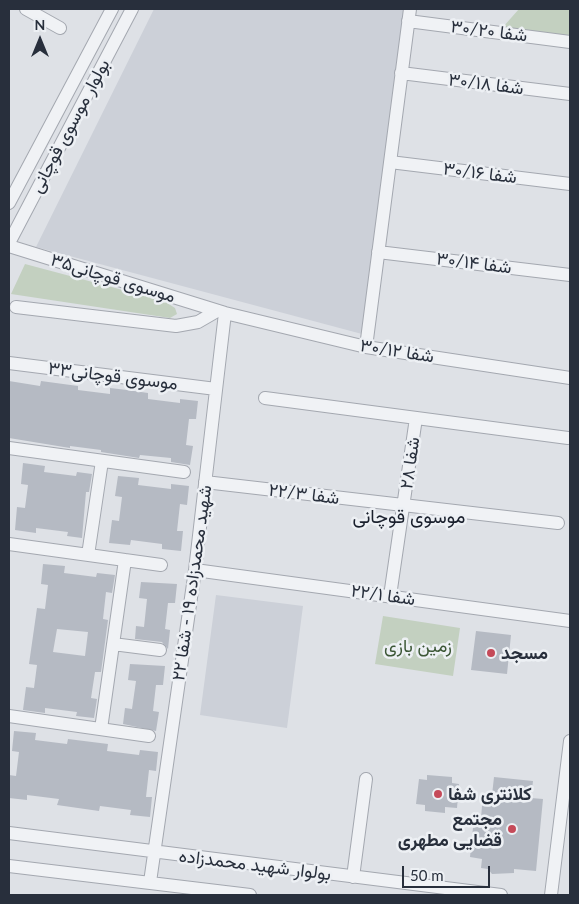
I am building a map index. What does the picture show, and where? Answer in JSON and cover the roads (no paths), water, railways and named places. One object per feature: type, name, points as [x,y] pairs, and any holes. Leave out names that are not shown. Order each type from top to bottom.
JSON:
[{"type":"street","points":[[26,9],[60,28]]},
{"type":"street","name":"بولوار موسوی قوچانی","points":[[9,203],[112,9]]},
{"type":"street","name":"بولوار موسوی قوچانی","points":[[9,244],[132,9]]},
{"type":"street","points":[[366,347],[409,15]]},
{"type":"street","name":"شفا ۳۰/۲۰","points":[[409,15],[570,42]]},
{"type":"street","name":"شفا ۳۰/۱۸","points":[[402,73],[570,94]]},
{"type":"street","name":"شفا ۳۰/۱۶","points":[[390,162],[570,184]]},
{"type":"street","name":"موسوی قوچانی۳۵","points":[[9,244],[222,312]]},
{"type":"street","name":"شفا ۳۰/۱۴","points":[[378,252],[570,274]]},
{"type":"street","name":"موسوی قوچانی۳۵","points":[[16,307],[176,326],[198,322],[222,312]]},
{"type":"street","name":"شفا ۳۰/۱۲","points":[[222,312],[366,347],[570,378]]},
{"type":"street","name":"شهید محمدزاده ۱۹ - شفا ۲۲","points":[[150,882],[195,570],[216,389],[222,312]]},
{"type":"street","name":"موسوی قوچانی۳۳","points":[[9,363],[216,389]]},
{"type":"street","points":[[264,398],[568,438]]},
{"type":"street","name":"شفا ۲۸","points":[[390,596],[416,418]]},
{"type":"street","points":[[9,450],[184,472]]},
{"type":"street","points":[[88,555],[102,461]]},
{"type":"street","name":"شفا ۲۲/۳","points":[[205,482],[558,523]]},
{"type":"street","points":[[9,544],[161,565]]},
{"type":"street","points":[[101,729],[125,560]]},
{"type":"street","name":"۲۲/۱ شفا","points":[[195,570],[570,621]]},
{"type":"street","points":[[113,644],[160,650]]},
{"type":"street","points":[[9,716],[149,736]]},
{"type":"street","points":[[551,895],[566,804],[570,741]]},
{"type":"street","points":[[353,877],[366,779]]},
{"type":"street","name":"بولوار شهید محمدزاده","points":[[9,833],[154,853],[501,895]]},
{"type":"street","name":"بولوار شهید محمدزاده","points":[[9,866],[250,895]]},
{"type":"place","name":"مسجد","points":[[491,653]]},
{"type":"place","name":"کلانتری شفا","points":[[438,794]]},
{"type":"place","name":"مجتمع قضایی مطهری","points":[[512,829]]},
{"type":"district","name":"موسوی قوچانی","points":[[409,517]]},
{"type":"park label","name":"زمین بازی","points":[[418,646]]}]
